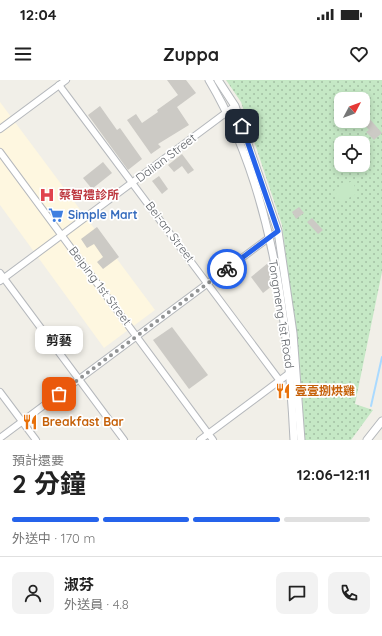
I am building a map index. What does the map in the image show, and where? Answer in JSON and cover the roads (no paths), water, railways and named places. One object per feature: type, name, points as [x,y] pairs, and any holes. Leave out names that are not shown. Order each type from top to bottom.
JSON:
[{"type":"street","points":[[0,129],[66,80]]},
{"type":"street","name":"Tongmeng 1st Road","points":[[209,80],[227,112],[249,163],[270,237],[293,370],[301,440]]},
{"type":"street","name":"Tongmeng 1st Road","points":[[218,80],[235,106],[278,231],[294,333],[294,440]]},
{"type":"street","name":"Bei-an Street","points":[[60,85],[280,381]]},
{"type":"street","name":"Dalian Street","points":[[1,278],[62,235],[235,106]]},
{"type":"street","name":"Beiping 1st Street","points":[[0,152],[213,440]]},
{"type":"street","points":[[0,438],[278,231]]},
{"type":"street","points":[[1,278],[124,440]]},
{"type":"street","points":[[200,440],[293,370]]},
{"type":"street","points":[[0,392],[36,440]]},
{"type":"street","points":[[367,440],[382,421]]},
{"type":"waterway","points":[[371,406],[382,357]]},
{"type":"place","name":"蔡智禮診所","points":[[47,195]]},
{"type":"place","name":"Simple Mart","points":[[56,215]]},
{"type":"place","name":"壹壹捌烘雞","points":[[283,391]]},
{"type":"place","name":"剪藝","points":[[59,394]]},
{"type":"place","name":"Breakfast Bar","points":[[30,422]]}]
